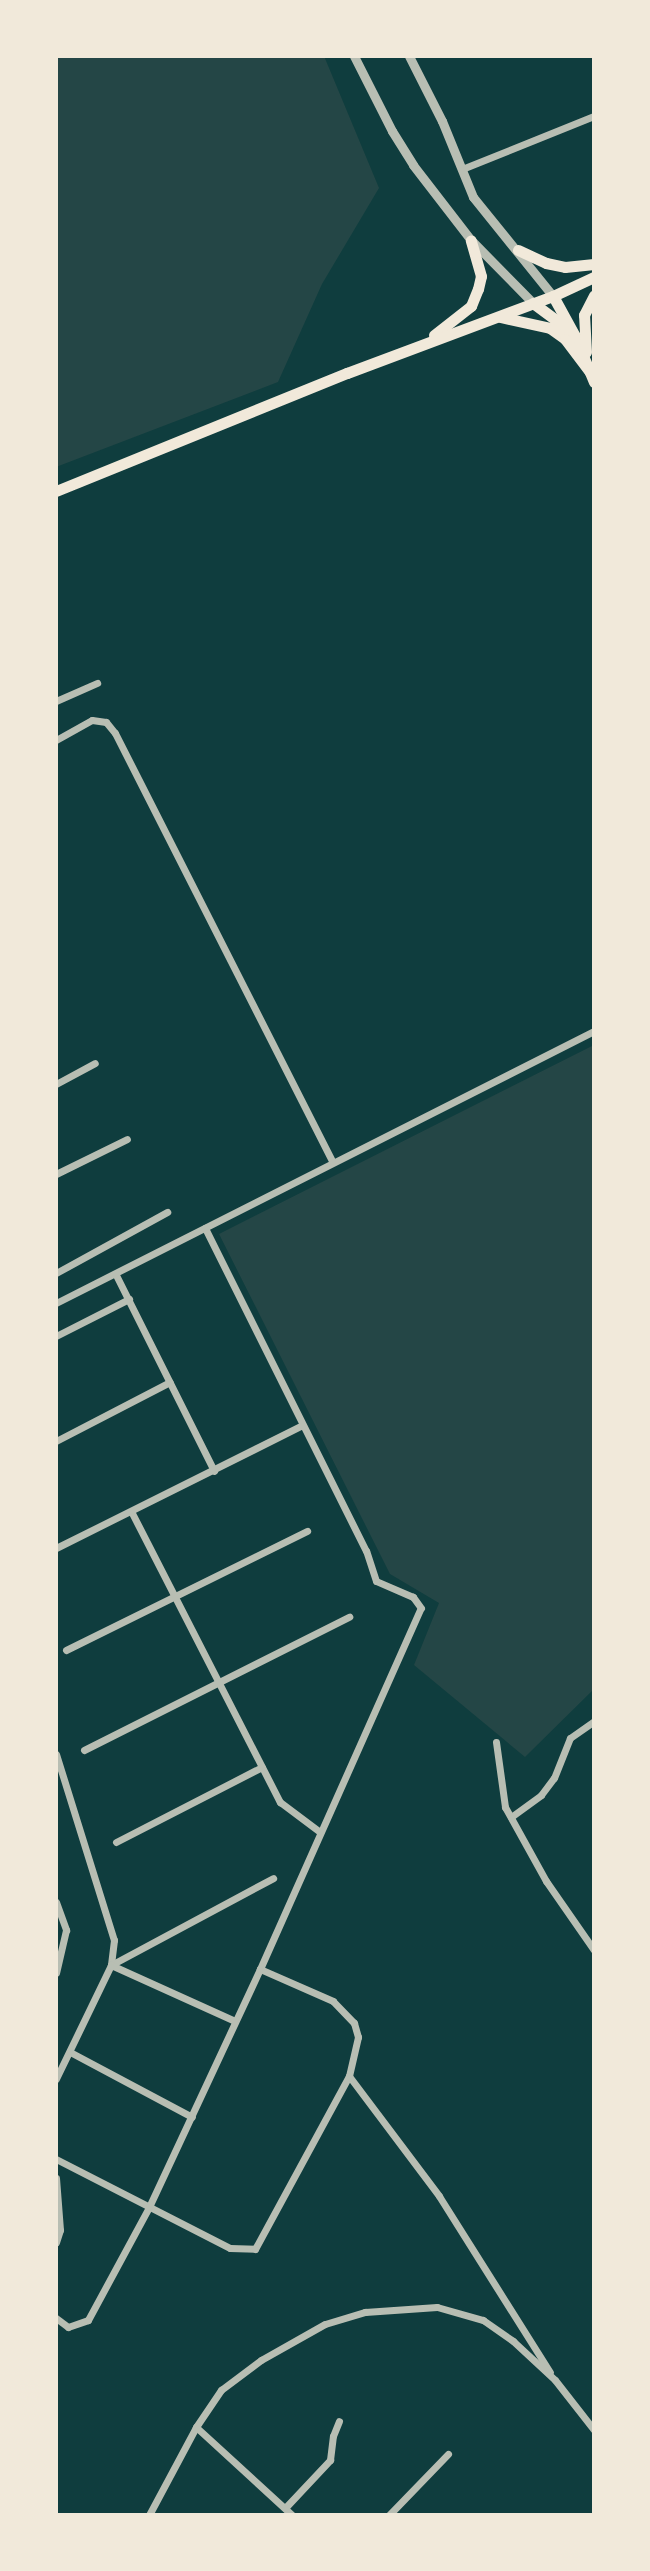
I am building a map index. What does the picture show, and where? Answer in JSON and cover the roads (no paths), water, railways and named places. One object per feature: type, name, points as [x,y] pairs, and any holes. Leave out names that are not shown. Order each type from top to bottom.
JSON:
[{"type":"main road","points":[[424,343],[471,306],[481,276],[471,240]]},
{"type":"main road","points":[[518,250],[546,263],[565,267],[594,264]]},
{"type":"main road","points":[[56,491],[424,343],[553,296],[594,277]]},
{"type":"main road","points":[[592,377],[584,315],[594,295]]},
{"type":"main road","points":[[553,296],[575,336],[592,377]]},
{"type":"main road","points":[[533,303],[575,336]]},
{"type":"main road","points":[[494,317],[550,328],[565,339],[592,377]]},
{"type":"street","points":[[354,56],[406,154],[471,240],[533,303]]},
{"type":"street","points":[[409,56],[473,197],[553,296]]},
{"type":"street","points":[[462,169],[594,116]]},
{"type":"street","points":[[56,701],[97,683]]},
{"type":"street","points":[[56,740],[92,720],[106,722],[115,733],[332,1161]]},
{"type":"street","points":[[56,1303],[594,1031]]},
{"type":"street","points":[[56,1084],[95,1063]]},
{"type":"street","points":[[56,1174],[127,1139]]},
{"type":"street","points":[[56,1273],[167,1212]]},
{"type":"street","points":[[56,2318],[68,2327],[88,2320],[149,2207],[260,1969],[421,1608],[419,1600],[376,1581],[366,1551],[301,1426],[205,1228]]},
{"type":"street","points":[[116,1275],[214,1471]]},
{"type":"street","points":[[56,1336],[129,1299]]},
{"type":"street","points":[[56,1441],[170,1382]]},
{"type":"street","points":[[56,1548],[132,1513],[301,1426]]},
{"type":"street","points":[[132,1513],[280,1802],[320,1832]]},
{"type":"street","points":[[66,1650],[307,1531]]},
{"type":"street","points":[[84,1750],[349,1617]]},
{"type":"street","points":[[511,1817],[541,1795],[554,1778],[570,1738],[594,1721]]},
{"type":"street","points":[[496,1742],[505,1807],[546,1881],[594,1950]]},
{"type":"street","points":[[56,1754],[114,1940],[111,1965],[56,2079]]},
{"type":"street","points":[[116,1842],[262,1767]]},
{"type":"street","points":[[111,1965],[273,1878]]},
{"type":"street","points":[[56,1902],[66,1930],[56,1973]]},
{"type":"street","points":[[111,1965],[235,2021]]},
{"type":"street","points":[[56,2159],[230,2248],[255,2249],[262,2243],[349,2076],[358,2037],[346,2012],[333,2001],[260,1969]]},
{"type":"street","points":[[70,2052],[192,2117]]},
{"type":"street","points":[[349,2076],[439,2196],[555,2380],[594,2430]]},
{"type":"street","points":[[56,2178],[60,2230],[56,2242]]},
{"type":"street","points":[[149,2515],[196,2427],[221,2390],[240,2374],[325,2324],[365,2312],[437,2307],[483,2320],[513,2341],[555,2380]]},
{"type":"street","points":[[285,2508],[330,2460],[333,2436],[339,2421]]},
{"type":"street","points":[[196,2427],[292,2515]]},
{"type":"street","points":[[389,2515],[448,2454]]}]
